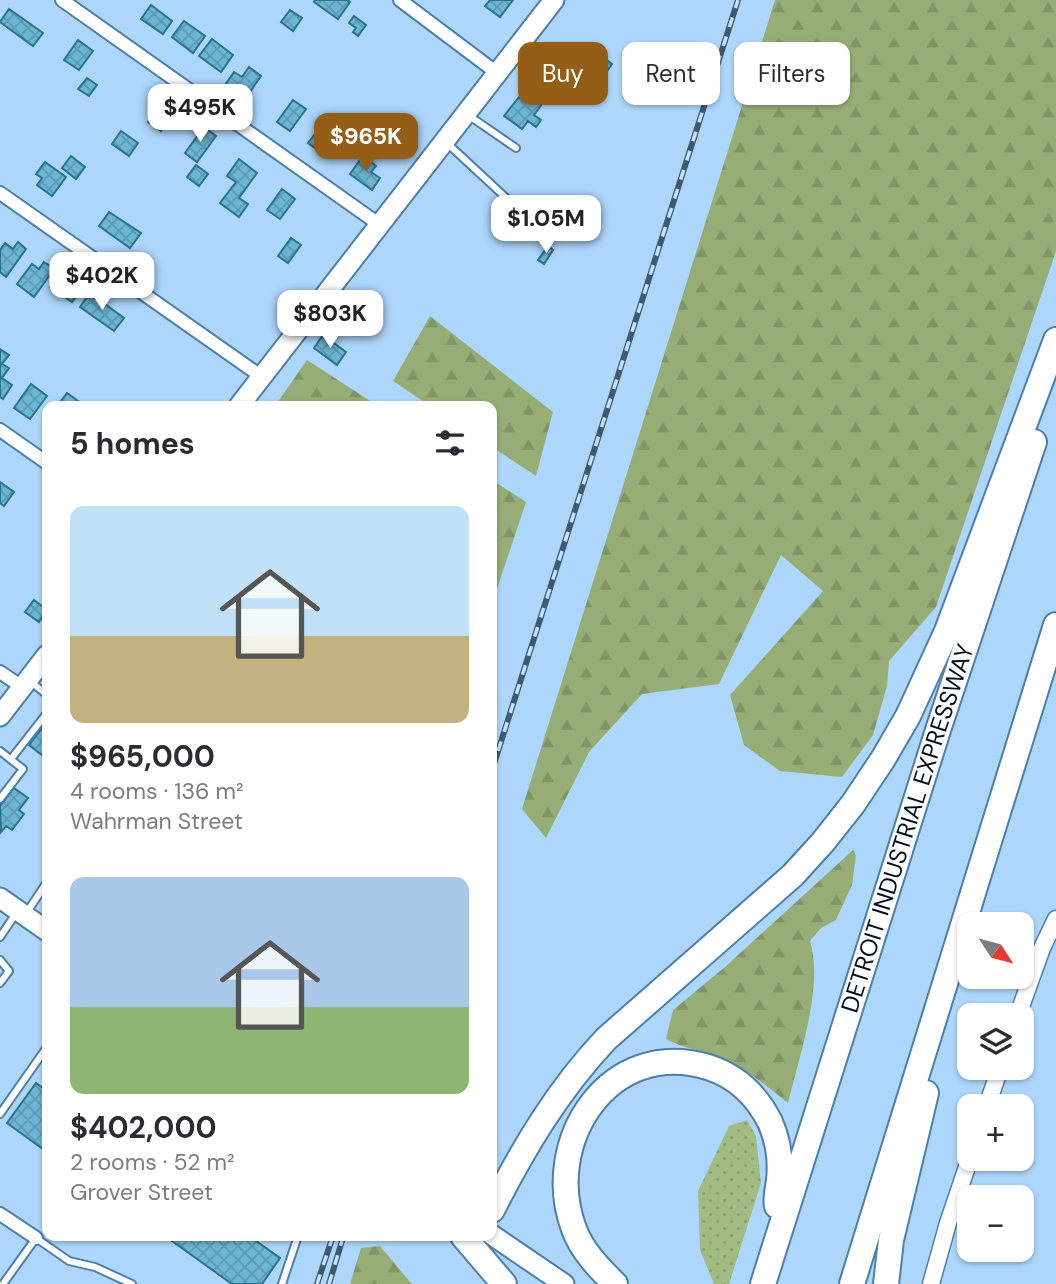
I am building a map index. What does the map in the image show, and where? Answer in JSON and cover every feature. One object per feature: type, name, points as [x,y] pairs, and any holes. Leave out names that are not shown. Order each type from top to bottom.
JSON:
[{"type":"highway","points":[[497,1201],[538,1125],[582,1064],[793,874],[846,813],[883,759],[908,716],[947,631],[1056,340]]},
{"type":"highway","name":"DETROIT INDUSTRIAL EXPRESSWAY","points":[[763,1284],[935,740],[1056,376]]},
{"type":"highway","points":[[852,1284],[1056,625]]},
{"type":"highway","points":[[974,912],[982,858]]},
{"type":"highway","points":[[886,1284],[891,1240],[912,1150],[957,987]]},
{"type":"highway","points":[[615,1284],[585,1250],[569,1215],[566,1184],[568,1153],[579,1122],[601,1093],[617,1079],[649,1065],[671,1061],[705,1066],[727,1076],[749,1092],[762,1108],[776,1139],[779,1178],[776,1200],[781,1226]]},
{"type":"highway","points":[[467,1241],[504,1284]]},
{"type":"main road","points":[[243,401],[554,0]]},
{"type":"main road","points":[[0,716],[42,661]]},
{"type":"main road","points":[[0,898],[42,928]]},
{"type":"main road","points":[[497,1238],[565,1284]]},
{"type":"street","points":[[62,0],[380,225]]},
{"type":"street","points":[[400,0],[497,73]]},
{"type":"street","points":[[0,193],[262,377]]},
{"type":"street","points":[[0,430],[42,460]]},
{"type":"street","points":[[0,672],[25,683]]},
{"type":"street","points":[[1022,1003],[1056,919]]},
{"type":"street","points":[[931,1284],[966,1171]]},
{"type":"street","points":[[0,1214],[36,1238]]},
{"type":"lane","points":[[467,114],[516,148]]},
{"type":"lane","points":[[446,141],[531,221]]},
{"type":"lane","points":[[25,683],[42,692]]},
{"type":"lane","points":[[11,759],[42,719]]},
{"type":"lane","points":[[0,751],[23,769],[0,799]]},
{"type":"lane","points":[[0,937],[42,888]]},
{"type":"lane","points":[[0,960],[9,971],[0,983]]},
{"type":"lane","points":[[0,1114],[42,1055]]},
{"type":"lane","points":[[3,1284],[36,1238],[69,1261],[94,1267],[132,1284]]},
{"type":"lane","points":[[282,1284],[296,1241]]},
{"type":"green space","points":[[775,0],[1056,0],[1056,251],[936,607],[889,661],[887,686],[873,735],[842,777],[780,771],[744,745],[730,695],[823,591],[781,555],[719,684],[642,694],[589,752],[546,838],[522,809],[742,105],[850,105],[850,42],[762,42]]},
{"type":"green space","points":[[430,316],[553,412],[536,476],[497,450],[497,401],[423,401],[393,381]]},
{"type":"green space","points":[[307,360],[370,401],[278,401]]},
{"type":"green space","points":[[497,483],[526,502],[497,589]]},
{"type":"green space","points":[[853,850],[856,855],[852,885],[836,920],[821,928],[810,941],[814,959],[812,1000],[788,1103],[733,1064],[666,1039],[673,1010],[725,967]]},
{"type":"green space","points":[[747,1120],[756,1136],[761,1183],[729,1284],[714,1284],[700,1250],[698,1191],[729,1126]]},
{"type":"green space","points":[[380,1246],[412,1284],[350,1284],[361,1248]]},
{"type":"building","points":[[490,0],[513,0],[500,17],[485,6]]},
{"type":"building","points":[[314,2],[350,2],[338,19]]},
{"type":"building","points":[[151,5],[172,21],[163,34],[141,19]]},
{"type":"building","points":[[9,9],[43,33],[33,46],[0,22]]},
{"type":"building","points":[[290,10],[302,18],[293,31],[281,22]]},
{"type":"building","points":[[354,16],[366,25],[358,36],[353,32],[356,28],[349,23]]},
{"type":"building","points":[[184,21],[205,36],[193,53],[172,37]]},
{"type":"building","points":[[212,39],[233,55],[221,72],[199,56]]},
{"type":"building","points":[[78,40],[93,51],[79,70],[64,60]]},
{"type":"building","points":[[249,67],[261,76],[245,99],[225,85],[234,72],[242,77]]},
{"type":"building","points":[[87,78],[97,85],[89,96],[78,89]]},
{"type":"building","points":[[518,98],[518,105],[541,105],[534,115],[541,120],[536,127],[528,121],[522,129],[504,116]]},
{"type":"building","points":[[293,100],[306,109],[290,131],[277,122]]},
{"type":"building","points":[[163,101],[176,110],[161,131],[148,122]]},
{"type":"building","points":[[329,116],[341,125],[323,154],[308,143]]},
{"type":"building","points":[[204,127],[216,136],[197,162],[185,153]]},
{"type":"building","points":[[121,131],[138,143],[129,156],[112,144]]},
{"type":"building","points":[[374,132],[387,142],[375,158],[363,149]]},
{"type":"building","points":[[71,156],[85,167],[76,179],[62,168]]},
{"type":"building","points":[[363,156],[376,166],[371,172],[380,178],[372,190],[350,174]]},
{"type":"building","points":[[239,159],[257,173],[239,198],[248,204],[239,217],[220,203],[236,182],[227,176]]},
{"type":"building","points":[[45,162],[66,177],[52,196],[37,185],[42,178],[36,174]]},
{"type":"building","points":[[196,165],[208,174],[199,186],[187,177]]},
{"type":"building","points":[[282,189],[295,199],[280,219],[267,210]]},
{"type":"building","points":[[109,212],[141,233],[130,248],[99,226]]},
{"type":"building","points":[[291,238],[301,245],[288,263],[278,256]]},
{"type":"building","points":[[18,242],[26,249],[6,277],[0,272],[0,250],[5,243],[13,249]]},
{"type":"building","points":[[548,246],[553,250],[544,264],[538,260]]},
{"type":"building","points":[[44,262],[54,269],[34,297],[17,284],[32,264],[39,269]]},
{"type":"building","points":[[60,273],[82,288],[72,302],[50,287]]},
{"type":"building","points":[[90,293],[124,318],[114,331],[80,307]]},
{"type":"building","points":[[323,335],[346,352],[337,365],[314,348]]},
{"type":"building","points":[[0,349],[9,355],[2,364],[9,368],[2,378],[12,385],[3,399],[0,397]]},
{"type":"building","points":[[31,384],[47,396],[30,419],[14,408]]},
{"type":"building","points":[[67,393],[78,401],[61,401]]},
{"type":"building","points":[[0,482],[14,492],[4,506],[0,503]]},
{"type":"building","points":[[34,600],[42,606],[42,618],[39,622],[25,612]]},
{"type":"building","points":[[42,728],[42,755],[29,745]]},
{"type":"building","points":[[14,788],[28,798],[19,810],[24,814],[12,830],[6,826],[1,832],[0,806]]},
{"type":"building","points":[[36,1083],[42,1087],[42,1148],[7,1123]]},
{"type":"building","points":[[172,1241],[256,1241],[280,1258],[262,1284],[232,1284]]},
{"type":"railway","points":[[497,754],[738,0]]},
{"type":"railway","points":[[317,1284],[331,1241]]},
{"type":"railway","points":[[329,1284],[342,1241]]}]
